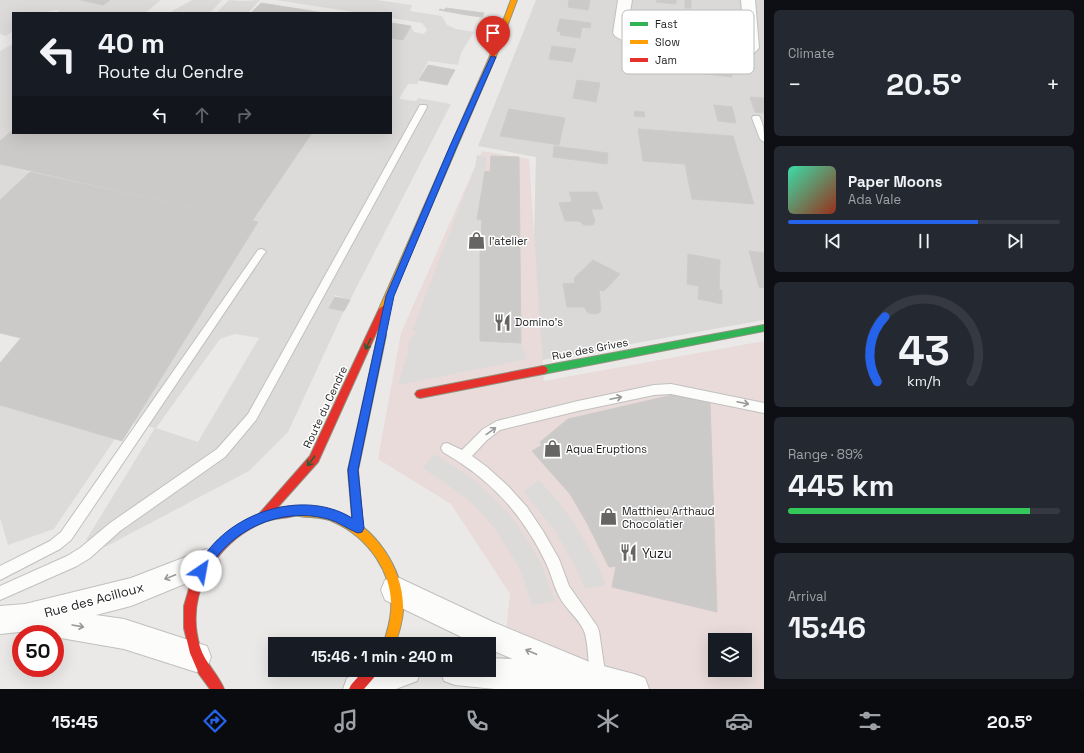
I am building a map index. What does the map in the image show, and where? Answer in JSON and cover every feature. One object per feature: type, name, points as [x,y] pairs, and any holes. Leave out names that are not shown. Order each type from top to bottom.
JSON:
[{"type":"main road","name":"Route du Cendre","points":[[504,33],[514,0]]},
{"type":"main road","name":"Route du Cendre","points":[[262,517],[314,459],[390,296],[453,146],[504,33],[524,0]]},
{"type":"main road","name":"Route du Cendre","points":[[358,528],[353,470],[390,296]]},
{"type":"main road","name":"Rue des Grives","points":[[420,394],[764,328]]},
{"type":"main road","points":[[218,689],[205,674],[196,657],[190,638],[188,618],[191,598],[206,562],[218,547],[231,534],[246,524],[262,517],[279,512],[296,510],[329,514],[358,528],[372,540],[391,571],[395,590],[397,607],[391,637]]},
{"type":"main road","points":[[357,689],[367,677]]},
{"type":"street","points":[[623,10],[625,0]]},
{"type":"street","points":[[748,0],[749,10]]},
{"type":"street","points":[[622,20],[620,33],[622,34]]},
{"type":"street","name":"Rue des Acilloux","points":[[13,619],[131,592],[206,562]]},
{"type":"street","points":[[395,590],[483,632],[595,679],[634,689]]},
{"type":"street","name":"Rue des Acilloux","points":[[13,619],[124,634],[196,657]]},
{"type":"street","points":[[496,674],[595,679]]},
{"type":"street","points":[[357,689],[388,677]]},
{"type":"lane","points":[[0,593],[72,561],[85,553],[115,527],[221,453],[236,438],[252,417],[423,107]]},
{"type":"lane","points":[[756,118],[764,140]]},
{"type":"lane","points":[[0,573],[56,546],[66,536],[261,252]]},
{"type":"lane","points":[[463,458],[486,433],[498,426],[578,406],[654,390],[679,389],[764,408]]},
{"type":"lane","points":[[446,448],[463,458],[494,481],[513,500],[540,538],[552,560],[563,589],[592,631],[595,679]]},
{"type":"shaded area","points":[[0,0],[81,0],[103,5],[110,0],[161,0],[146,12],[59,12],[57,10],[46,12],[12,12],[12,32],[6,36],[0,34]]},
{"type":"shaded area","points":[[192,0],[222,0],[211,12],[171,12]]},
{"type":"shaded area","points":[[229,0],[260,0],[249,12],[217,12]]},
{"type":"shaded area","points":[[276,0],[377,0],[412,5],[410,11],[442,16],[447,25],[456,29],[474,32],[461,53],[458,65],[428,61],[417,84],[408,84],[399,99],[416,101],[418,98],[451,104],[350,300],[335,295],[330,308],[344,311],[288,432],[249,471],[105,547],[86,540],[155,428],[133,423],[258,222],[252,221],[311,134],[392,134],[392,37],[411,26],[414,32],[424,34],[427,30],[422,23],[392,18],[392,12],[354,12]],"holes":[[[235,334],[259,338],[198,442],[156,428],[220,339]]]},
{"type":"shaded area","points":[[536,0],[764,0],[764,320],[531,362],[536,157],[478,146]]},
{"type":"shaded area","points":[[12,45],[12,131],[0,141],[0,51]]},
{"type":"shaded area","points":[[482,151],[529,159],[544,381],[764,341],[764,689],[500,689],[510,594],[451,504],[378,459],[401,333]]},
{"type":"shaded area","points":[[477,155],[487,157],[477,218],[482,220],[480,341],[521,343],[527,359],[398,385],[407,355],[410,338],[419,332],[412,331],[475,167]]},
{"type":"shaded area","points":[[0,164],[30,172],[0,200]]},
{"type":"shaded area","points":[[0,405],[115,439],[54,529],[8,545],[0,518]]},
{"type":"shaded area","points":[[434,454],[472,478],[497,501],[514,520],[541,563],[555,601],[532,605],[520,569],[496,530],[475,506],[458,492],[423,468]]},
{"type":"shaded area","points":[[539,480],[557,500],[575,524],[595,559],[606,585],[585,589],[574,564],[555,531],[524,492]]},
{"type":"building","points":[[81,0],[110,0],[103,5]]},
{"type":"building","points":[[569,0],[590,0],[588,10],[568,7]]},
{"type":"building","points":[[657,0],[676,0],[676,4],[656,2]]},
{"type":"building","points":[[685,0],[691,0],[691,8],[685,8]]},
{"type":"building","points":[[261,3],[318,12],[252,12]]},
{"type":"building","points":[[446,8],[468,11],[467,15],[439,10],[444,10]]},
{"type":"building","points":[[468,11],[484,13],[482,17],[467,15]]},
{"type":"building","points":[[560,19],[591,23],[590,28],[582,27],[580,38],[560,35],[561,32],[557,31]]},
{"type":"building","points":[[392,23],[411,26],[403,40],[392,38]]},
{"type":"building","points":[[552,46],[576,49],[572,62],[549,59]]},
{"type":"building","points":[[428,65],[455,70],[451,77],[424,72]]},
{"type":"building","points":[[424,72],[451,77],[447,85],[419,80]]},
{"type":"building","points":[[706,74],[732,74],[732,77]]},
{"type":"building","points":[[577,80],[600,83],[596,102],[573,98]]},
{"type":"building","points":[[750,97],[764,98],[764,113],[755,112]]},
{"type":"building","points":[[714,105],[732,107],[736,123],[718,121]]},
{"type":"building","points":[[509,109],[565,118],[559,145],[500,136]]},
{"type":"building","points":[[635,111],[644,112],[645,117],[634,116]]},
{"type":"building","points":[[638,129],[733,136],[754,204],[692,199],[685,164],[643,161]]},
{"type":"building","points":[[12,131],[12,134],[311,134],[252,221],[0,164],[0,141]]},
{"type":"building","points":[[554,146],[608,153],[607,164],[553,157]]},
{"type":"building","points":[[491,156],[519,157],[521,343],[480,341],[480,252],[482,220],[477,219],[485,171],[490,172]]},
{"type":"building","points":[[30,172],[258,222],[122,441],[0,405],[0,363],[21,338],[0,333],[0,200]]},
{"type":"building","points":[[569,192],[597,192],[603,209],[591,209],[595,221],[593,225],[584,225],[579,221],[565,221],[559,203],[572,202]]},
{"type":"building","points":[[749,251],[764,253],[764,288],[759,287]]},
{"type":"building","points":[[688,254],[720,260],[719,290],[722,290],[722,304],[698,299],[699,286],[687,284]]},
{"type":"building","points":[[593,260],[620,274],[604,291],[599,290],[601,310],[599,313],[594,314],[588,313],[584,307],[567,307],[563,284],[575,283],[574,278]]},
{"type":"building","points":[[335,297],[350,300],[344,311],[329,308]]},
{"type":"building","points":[[677,394],[710,401],[717,612],[612,587],[616,566],[609,567],[587,523],[570,494],[532,451],[542,445],[540,442],[568,419]]},
{"type":"traffic: fast","points":[[543,370],[764,328]]},
{"type":"traffic: slow","points":[[383,309],[493,56],[514,0]]},
{"type":"traffic: slow","points":[[296,511],[316,512],[335,517],[352,526],[367,538],[380,553],[389,570],[395,588],[397,612],[396,622],[391,637]]},
{"type":"traffic: jam","points":[[263,517],[314,459],[383,309]]},
{"type":"traffic: jam","points":[[358,528],[353,470],[382,335]]},
{"type":"traffic: jam","points":[[420,394],[543,370]]},
{"type":"traffic: jam","points":[[218,689],[204,669],[194,649],[190,628],[190,606],[195,586],[204,566],[219,548],[237,532],[251,523],[267,516],[296,511]]},
{"type":"traffic: jam","points":[[355,689],[366,677]]},
{"type":"place","name":"l'atelier","points":[[476,241]]},
{"type":"place","name":"Domino's","points":[[502,322]]},
{"type":"place","name":"Aqua Eruptions","points":[[553,449]]},
{"type":"place","name":"Matthieu Arthaud Chocolatier","points":[[609,517]]},
{"type":"place","name":"Yuzu","points":[[629,553]]},
{"type":"route","points":[[201,571],[218,547],[231,534],[246,524],[279,512],[296,510],[329,514],[358,528],[353,470],[390,296],[453,146],[493,57]]}]
